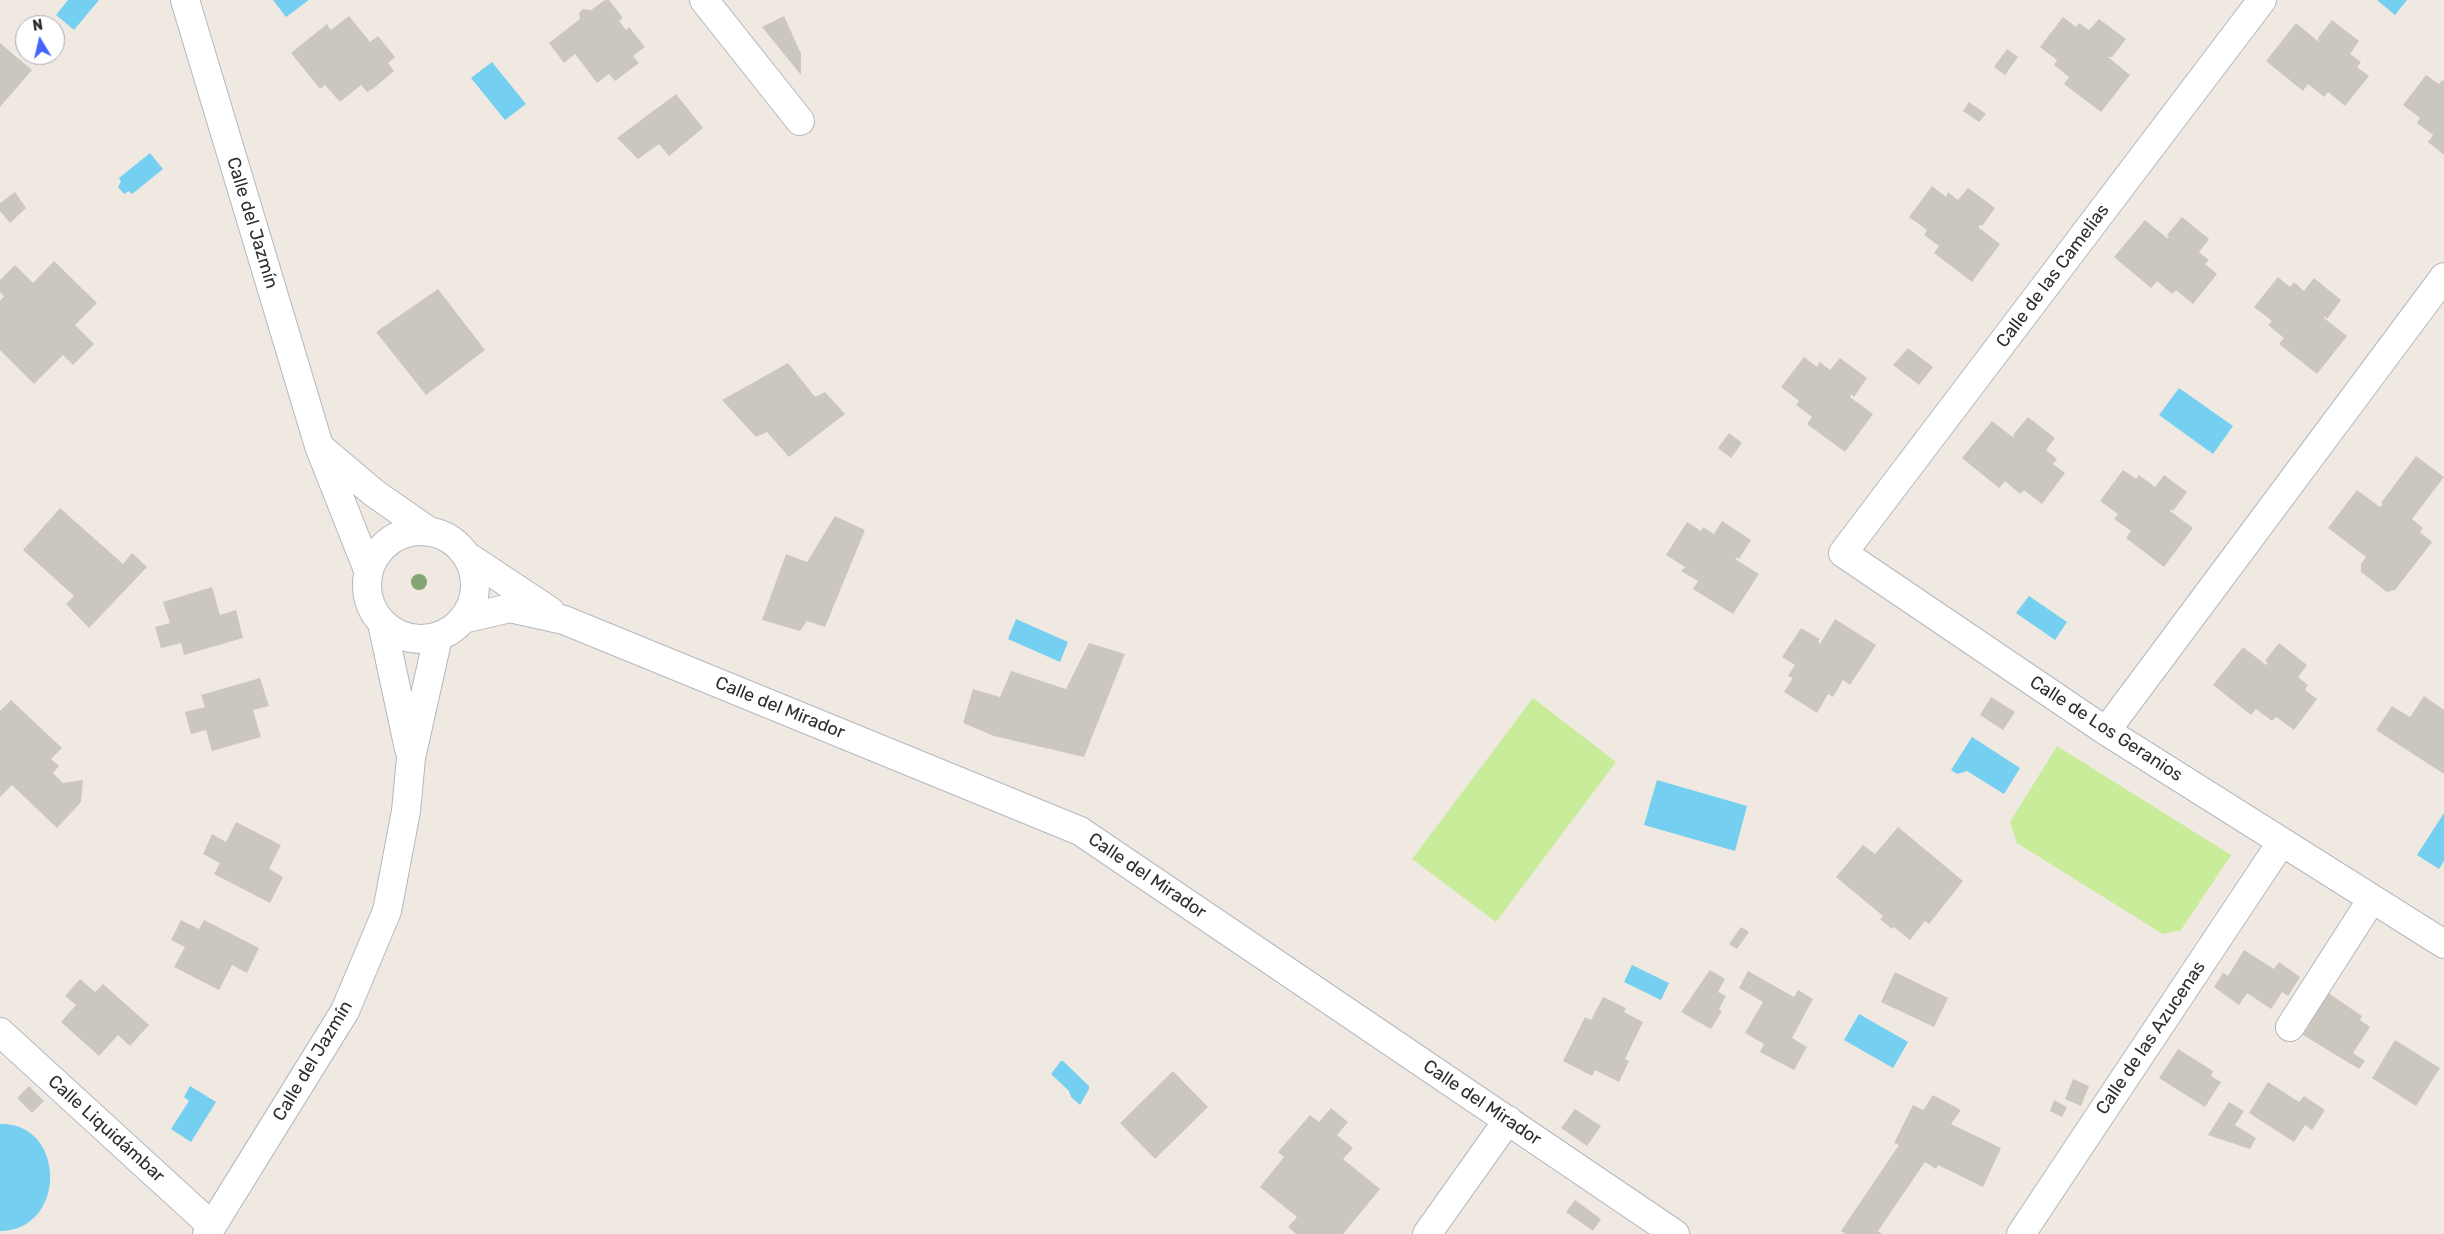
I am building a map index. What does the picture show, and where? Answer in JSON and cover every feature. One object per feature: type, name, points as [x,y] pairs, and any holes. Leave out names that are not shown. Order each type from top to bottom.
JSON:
[{"type":"street","name":"Calle del Jazmín","points":[[185,0],[320,446],[368,570]]},
{"type":"street","points":[[704,0],[800,121]]},
{"type":"street","name":"Calle de las Camelias","points":[[1843,553],[2262,0]]},
{"type":"street","points":[[2106,731],[2444,277]]},
{"type":"street","points":[[320,446],[374,493],[430,532]]},
{"type":"street","points":[[414,532],[430,532],[444,536],[467,556],[473,571],[475,588],[471,604],[463,619],[452,629],[438,636],[418,639],[399,634],[382,623],[374,612],[368,599],[366,584],[368,570],[375,556],[385,544],[399,535],[414,532]]},
{"type":"street","name":"Calle de Los Geranios","points":[[1843,553],[2106,731],[2444,944]]},
{"type":"street","name":"Calle del Mirador","points":[[467,556],[564,620]]},
{"type":"street","name":"Calle del Mirador","points":[[463,619],[510,608],[564,620],[1080,831],[1676,1234]]},
{"type":"street","name":"Calle del Jazmín","points":[[382,623],[411,758]]},
{"type":"street","name":"Calle del Jazmín","points":[[209,1230],[345,1011],[387,911],[406,811],[411,758],[438,636]]},
{"type":"street","name":"Calle de las Azucenas","points":[[2021,1234],[2281,843]]},
{"type":"street","points":[[2290,1027],[2372,899]]},
{"type":"street","name":"Calle Liquidámbar","points":[[0,1032],[209,1230]]},
{"type":"street","points":[[1427,1234],[1508,1120]]},
{"type":"green space","points":[[1533,698],[1616,762],[1496,922],[1412,859]]},
{"type":"green space","points":[[2057,746],[2231,855],[2181,930],[2163,934],[2017,843],[2010,822]]},
{"type":"water","points":[[68,0],[99,0],[74,30],[65,22],[65,15],[56,15]]},
{"type":"water","points":[[273,0],[309,0],[286,17]]},
{"type":"water","points":[[2377,0],[2407,0],[2395,15]]},
{"type":"water","points":[[492,62],[526,104],[505,120],[471,78]]},
{"type":"water","points":[[150,153],[163,169],[132,194],[129,191],[124,194],[118,187],[121,182],[119,178]]},
{"type":"water","points":[[2179,388],[2233,426],[2213,454],[2159,415]]},
{"type":"water","points":[[2029,596],[2067,622],[2055,640],[2016,613]]},
{"type":"water","points":[[1016,619],[1068,642],[1060,662],[1008,639]]},
{"type":"water","points":[[1972,737],[2020,768],[2004,794],[1967,771],[1957,774],[1951,770]]},
{"type":"water","points":[[1657,780],[1747,806],[1735,851],[1644,825]]},
{"type":"water","points":[[2444,813],[2444,861],[2439,869],[2417,855]]},
{"type":"water","points":[[1632,965],[1669,983],[1661,1000],[1624,982]]},
{"type":"water","points":[[1859,1014],[1908,1042],[1893,1068],[1844,1040]]},
{"type":"water","points":[[1061,1061],[1089,1086],[1080,1105],[1071,1097],[1069,1091],[1051,1074]]},
{"type":"water","points":[[190,1086],[216,1102],[191,1142],[171,1129],[189,1101],[184,1097]]},
{"type":"water","points":[[0,1124],[22,1128],[37,1140],[47,1157],[50,1176],[47,1196],[38,1214],[22,1226],[0,1231]]},
{"type":"building","points":[[605,0],[609,0],[623,18],[619,21],[626,30],[629,27],[645,47],[633,56],[639,63],[615,81],[609,74],[597,83],[575,54],[564,63],[549,43],[580,19],[579,13],[583,9],[591,10]]},
{"type":"building","points":[[349,16],[370,42],[378,36],[395,57],[388,63],[394,71],[374,88],[367,92],[361,85],[340,102],[325,85],[320,89],[291,53],[327,24],[331,30]]},
{"type":"building","points":[[784,16],[801,54],[801,75],[762,27]]},
{"type":"building","points":[[2063,17],[2076,27],[2079,23],[2089,30],[2099,19],[2126,39],[2112,57],[2108,57],[2130,75],[2101,112],[2064,84],[2069,77],[2054,65],[2057,60],[2040,47]]},
{"type":"building","points":[[2332,20],[2359,41],[2350,54],[2361,62],[2357,67],[2369,76],[2345,106],[2328,92],[2324,97],[2308,84],[2303,91],[2266,61],[2296,23],[2319,42],[2318,38]]},
{"type":"building","points":[[0,43],[15,56],[15,65],[26,65],[32,70],[0,107]]},
{"type":"building","points":[[2007,49],[2018,57],[2005,75],[1994,67]]},
{"type":"building","points":[[2426,75],[2439,84],[2442,80],[2444,81],[2444,155],[2428,142],[2433,135],[2417,123],[2420,118],[2403,105]]},
{"type":"building","points":[[676,94],[703,128],[669,156],[659,144],[638,159],[617,138]]},
{"type":"building","points":[[1969,102],[1986,114],[1979,122],[1963,111]]},
{"type":"building","points":[[1932,186],[1946,197],[1948,192],[1958,200],[1968,188],[1995,208],[1982,226],[1978,227],[2000,244],[1972,282],[1934,253],[1939,246],[1924,235],[1927,230],[1909,217]]},
{"type":"building","points":[[15,192],[26,208],[10,223],[0,211],[0,203]]},
{"type":"building","points":[[2182,217],[2209,239],[2199,252],[2209,260],[2205,264],[2217,274],[2193,304],[2176,290],[2172,294],[2157,281],[2151,288],[2114,257],[2145,220],[2167,238],[2169,237],[2167,235]]},
{"type":"building","points":[[54,261],[97,303],[75,325],[94,344],[73,365],[63,355],[34,384],[0,350],[0,301],[4,296],[0,292],[0,280],[15,265],[33,283]]},
{"type":"building","points":[[2278,277],[2290,287],[2294,282],[2304,291],[2314,278],[2341,300],[2327,319],[2325,316],[2324,318],[2347,336],[2317,374],[2279,344],[2284,338],[2268,325],[2272,321],[2254,307]]},
{"type":"building","points":[[438,289],[485,350],[426,395],[376,332]]},
{"type":"building","points":[[1908,348],[1933,367],[1919,385],[1893,365]]},
{"type":"building","points":[[1804,357],[1817,367],[1820,362],[1830,370],[1840,358],[1867,378],[1854,397],[1851,394],[1850,397],[1873,414],[1845,452],[1807,424],[1812,417],[1796,405],[1799,401],[1781,387]]},
{"type":"building","points":[[788,363],[815,397],[825,392],[845,414],[789,457],[767,432],[756,437],[722,400]]},
{"type":"building","points":[[2028,417],[2055,438],[2046,450],[2057,459],[2053,464],[2065,473],[2042,504],[2024,490],[2020,494],[2005,481],[1999,488],[1962,458],[1992,421],[2014,438],[2013,435]]},
{"type":"building","points":[[1729,433],[1742,443],[1731,458],[1718,448]]},
{"type":"building","points":[[2416,456],[2444,477],[2412,519],[2423,528],[2420,532],[2432,542],[2395,590],[2387,592],[2361,572],[2361,564],[2366,557],[2328,528],[2357,490],[2380,507]]},
{"type":"building","points":[[2123,470],[2136,479],[2139,475],[2155,487],[2164,475],[2187,492],[2173,511],[2171,509],[2170,511],[2193,528],[2164,567],[2126,538],[2131,531],[2114,519],[2118,514],[2100,501]]},
{"type":"building","points":[[60,508],[123,564],[132,553],[147,567],[89,628],[66,604],[74,596],[23,550]]},
{"type":"building","points":[[835,516],[865,530],[825,627],[807,621],[800,631],[762,620],[786,554],[807,562]]},
{"type":"building","points":[[1722,521],[1751,540],[1739,559],[1737,557],[1735,559],[1759,574],[1733,614],[1693,589],[1698,581],[1681,571],[1685,567],[1666,555],[1687,522],[1701,531],[1703,527],[1714,534]]},
{"type":"building","points":[[212,587],[220,615],[236,610],[243,638],[184,655],[181,643],[161,648],[155,627],[170,623],[163,602]]},
{"type":"building","points":[[1835,619],[1876,645],[1850,685],[1843,680],[1833,697],[1828,694],[1817,713],[1784,692],[1793,678],[1788,676],[1795,665],[1782,657],[1801,628],[1820,639],[1818,642],[1820,644]]},
{"type":"building","points":[[1089,643],[1125,654],[1084,757],[994,736],[963,723],[973,689],[1000,697],[1011,671],[1066,689]]},
{"type":"building","points":[[2279,643],[2307,665],[2298,677],[2308,685],[2305,690],[2317,699],[2294,730],[2276,717],[2272,721],[2256,709],[2251,715],[2213,685],[2243,647],[2266,665],[2268,663],[2265,661]]},
{"type":"building","points":[[260,678],[269,706],[253,710],[261,737],[212,751],[206,730],[191,734],[185,712],[205,707],[201,695]]},
{"type":"building","points":[[2424,696],[2444,710],[2444,774],[2376,730],[2392,706],[2410,717]]},
{"type":"building","points":[[1991,697],[2015,712],[2003,730],[1980,715]]},
{"type":"building","points":[[11,700],[62,748],[51,759],[59,766],[53,773],[63,783],[83,780],[81,802],[57,828],[12,785],[0,797],[0,711]]},
{"type":"building","points":[[236,822],[281,845],[269,869],[283,877],[270,903],[214,874],[220,863],[203,854],[212,834],[226,842]]},
{"type":"building","points":[[1898,827],[1963,881],[1929,924],[1925,921],[1910,940],[1880,919],[1883,916],[1836,877],[1863,845],[1875,854]]},
{"type":"building","points":[[181,920],[199,929],[204,920],[259,948],[247,973],[232,965],[219,990],[174,967],[185,947],[171,940]]},
{"type":"building","points":[[1741,927],[1749,932],[1737,949],[1729,944]]},
{"type":"building","points":[[2244,950],[2274,969],[2279,962],[2300,977],[2288,996],[2282,992],[2271,1009],[2247,993],[2239,1005],[2214,987],[2223,973],[2228,976]]},
{"type":"building","points":[[1710,970],[1725,979],[1718,992],[1726,996],[1719,1009],[1722,1011],[1711,1029],[1681,1012]]},
{"type":"building","points":[[1748,971],[1794,997],[1798,990],[1813,999],[1792,1038],[1807,1047],[1794,1070],[1760,1052],[1764,1044],[1745,1033],[1763,1002],[1739,988]]},
{"type":"building","points":[[1895,972],[1948,998],[1934,1027],[1881,1002]]},
{"type":"building","points":[[80,979],[95,992],[103,984],[149,1025],[130,1046],[118,1035],[99,1056],[61,1022],[76,1005],[65,996]]},
{"type":"building","points":[[2327,992],[2362,1016],[2360,1020],[2370,1027],[2353,1053],[2365,1061],[2359,1069],[2303,1035],[2310,1024],[2308,1022]]},
{"type":"building","points":[[1603,997],[1626,1008],[1624,1012],[1643,1022],[1625,1059],[1629,1061],[1619,1082],[1595,1070],[1592,1076],[1563,1061],[1585,1017],[1591,1020]]},
{"type":"building","points":[[2395,1040],[2440,1068],[2416,1106],[2372,1078]]},
{"type":"building","points":[[2178,1049],[2213,1071],[2211,1076],[2221,1082],[2205,1107],[2159,1078]]},
{"type":"building","points":[[1173,1071],[1208,1107],[1155,1159],[1120,1123]]},
{"type":"building","points":[[2073,1079],[2089,1086],[2081,1106],[2065,1099]]},
{"type":"building","points":[[2268,1082],[2299,1102],[2304,1096],[2325,1110],[2312,1130],[2305,1125],[2294,1142],[2249,1113]]},
{"type":"building","points":[[29,1086],[44,1101],[32,1113],[17,1098]]},
{"type":"building","points":[[1933,1095],[1961,1110],[1951,1124],[2001,1148],[1983,1187],[1938,1165],[1936,1169],[1925,1162],[1878,1231],[1882,1234],[1846,1234],[1841,1231],[1899,1145],[1894,1143],[1913,1105],[1923,1110]]},
{"type":"building","points":[[2054,1100],[2067,1107],[2062,1117],[2050,1111]]},
{"type":"building","points":[[2229,1102],[2244,1111],[2235,1125],[2256,1138],[2250,1149],[2208,1135]]},
{"type":"building","points":[[1331,1108],[1348,1122],[1337,1135],[1353,1148],[1343,1159],[1380,1189],[1343,1234],[1296,1234],[1288,1227],[1297,1217],[1260,1187],[1284,1157],[1278,1152],[1310,1115],[1319,1122]]},
{"type":"building","points":[[1575,1109],[1601,1126],[1587,1146],[1561,1128]]},
{"type":"building","points":[[1575,1200],[1601,1219],[1593,1231],[1566,1212]]}]
